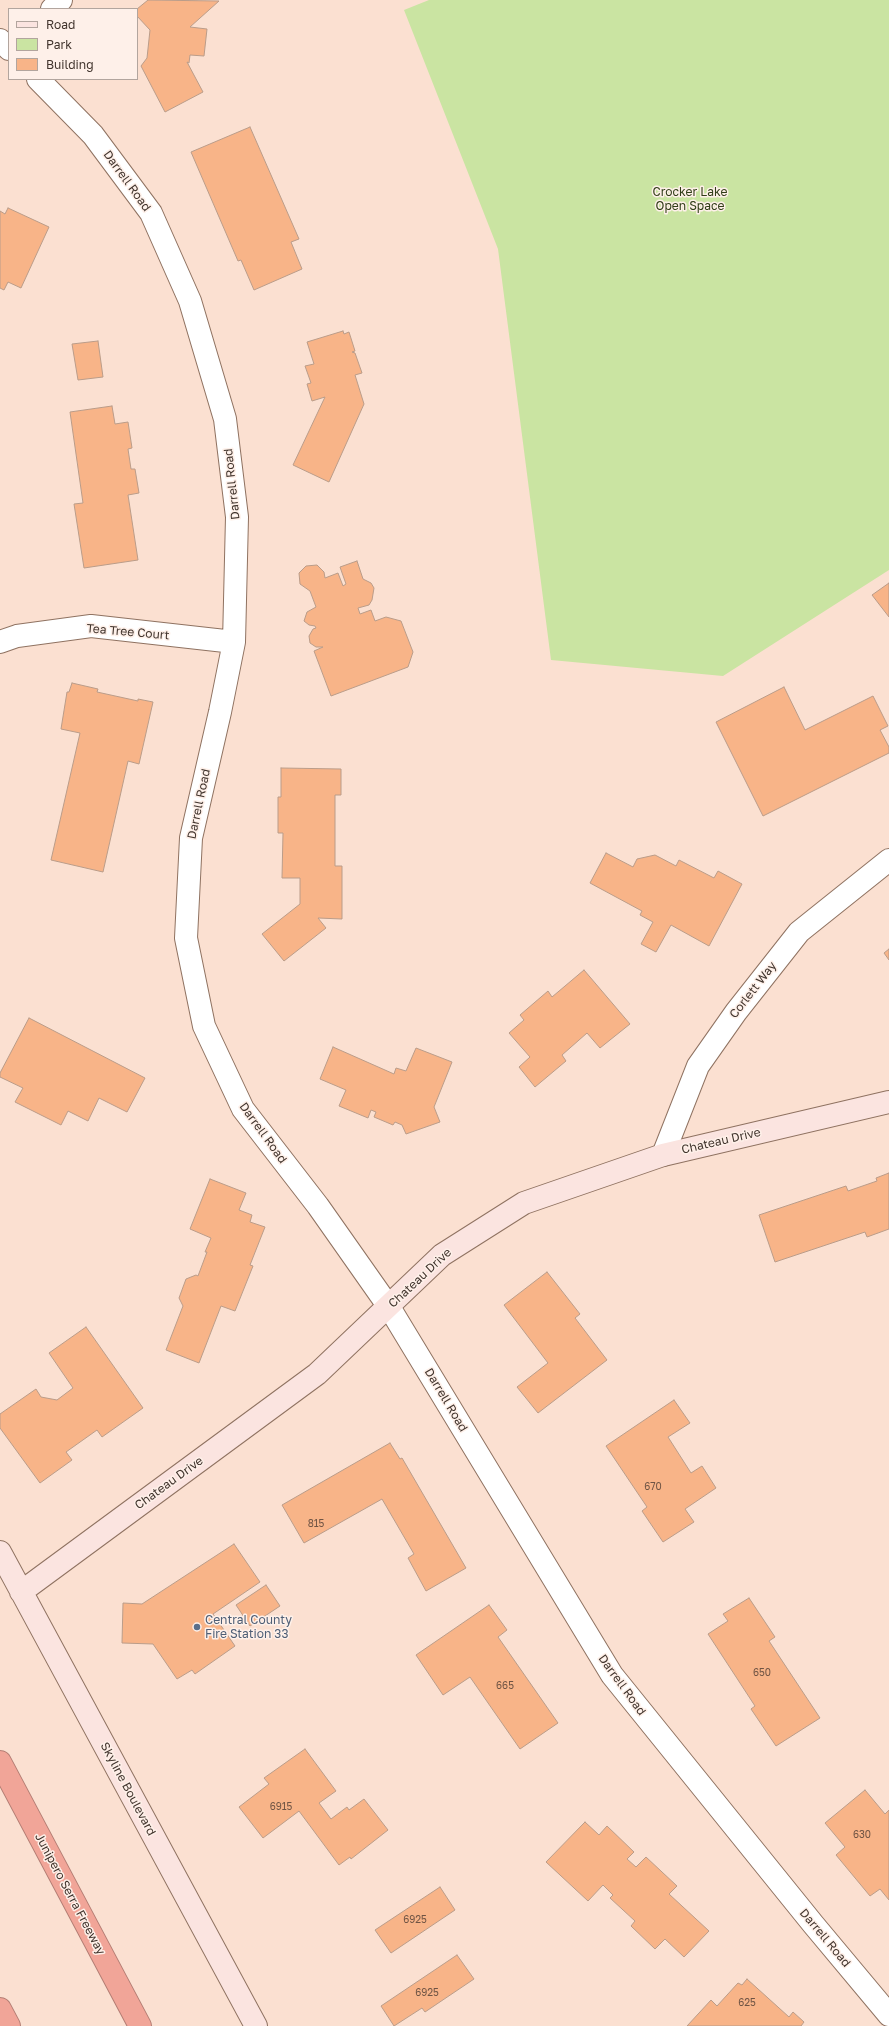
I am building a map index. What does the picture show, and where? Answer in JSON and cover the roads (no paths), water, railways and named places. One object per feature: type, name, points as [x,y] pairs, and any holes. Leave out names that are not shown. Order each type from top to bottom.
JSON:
[{"type":"highway","name":"Junipero Serra Freeway","points":[[0,1762],[140,2026]]},
{"type":"highway","points":[[0,2009],[9,2026]]},
{"type":"street","points":[[53,8],[61,0]]},
{"type":"street","points":[[0,40],[8,49]]},
{"type":"street","points":[[0,60],[8,51]]},
{"type":"street","name":"Darrell Road","points":[[39,80],[93,135],[151,213],[190,301],[225,419],[237,517],[234,642],[220,712],[191,838],[186,938],[204,1026],[243,1109],[318,1206],[389,1307],[612,1675],[808,1918],[889,2015]]},
{"type":"street","name":"Tea Tree Court","points":[[0,642],[17,636],[91,626],[234,642]]},
{"type":"street","name":"Corlett Way","points":[[663,1154],[698,1066],[736,1012],[799,932],[889,860]]},
{"type":"street","name":"Chateau Drive","points":[[21,1592],[317,1374],[442,1255],[524,1203],[663,1154],[889,1102]]},
{"type":"street","name":"Skyline Boulevard","points":[[0,1552],[256,2026]]},
{"type":"place","name":"Central County Fire Station 33","points":[[197,1627]]},
{"type":"park label","name":"Crocker Lake Open Space","points":[[690,199]]}]
